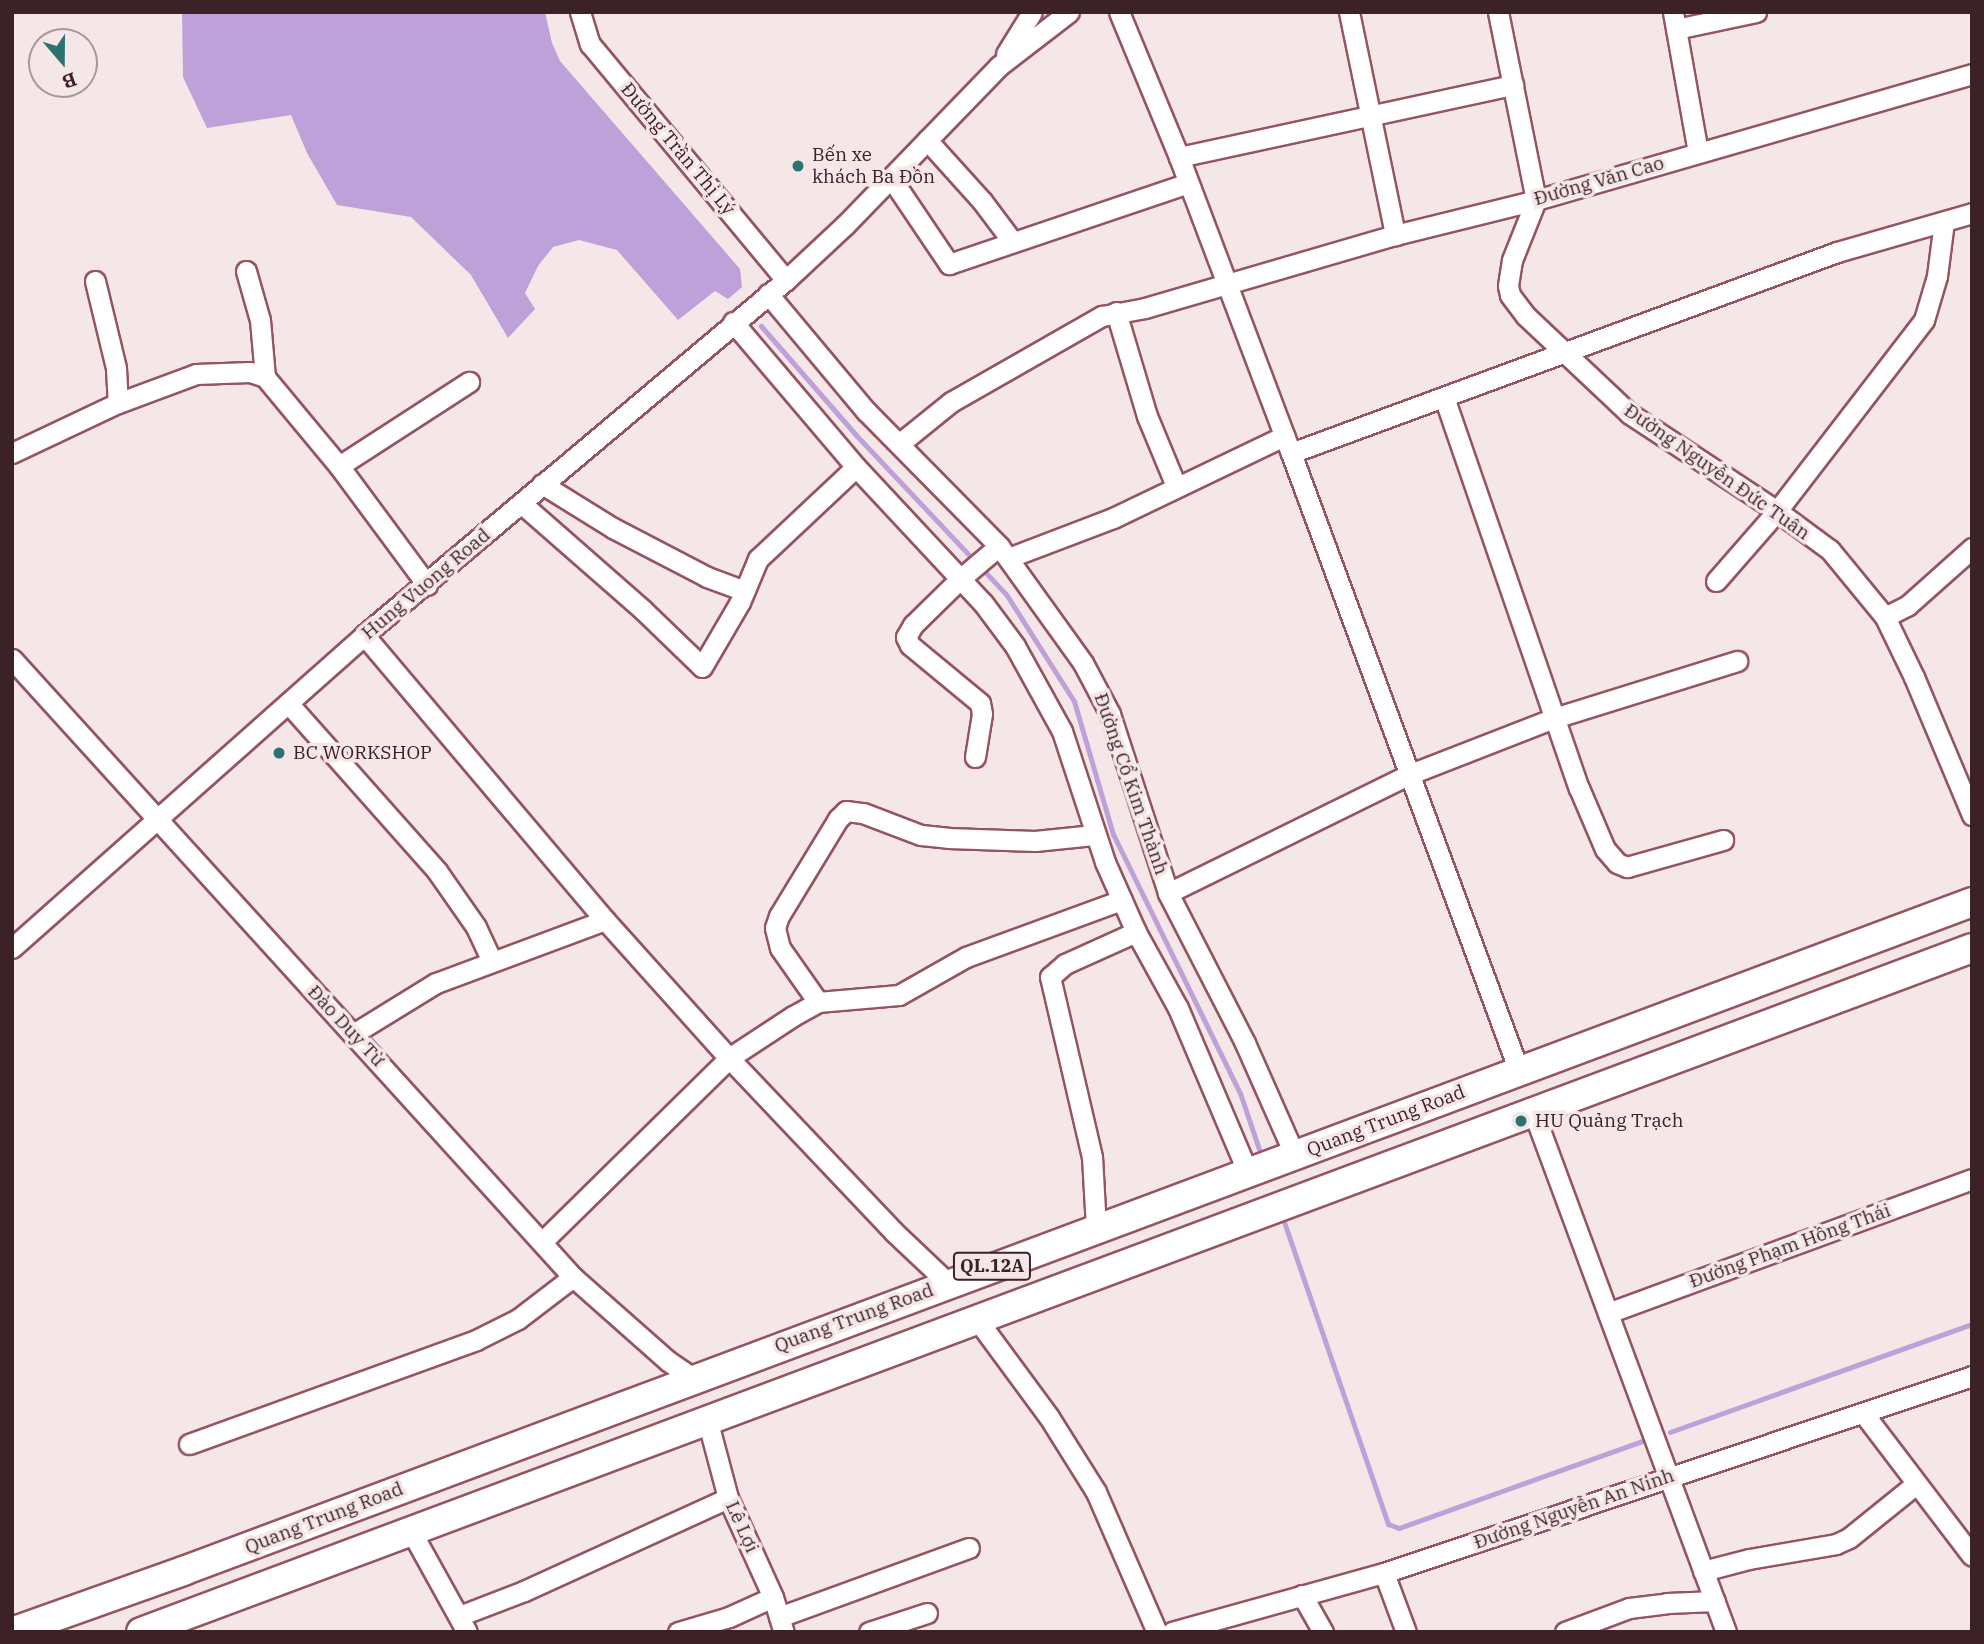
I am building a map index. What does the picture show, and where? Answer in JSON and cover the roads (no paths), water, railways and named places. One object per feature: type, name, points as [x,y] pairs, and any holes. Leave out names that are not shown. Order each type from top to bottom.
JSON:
[{"type":"highway","name":"Quang Trung Road","points":[[12,1632],[183,1571],[1096,1227],[1248,1173],[1972,902]]},
{"type":"highway","name":"QL.12A","points":[[141,1632],[1972,948]]},
{"type":"highway","points":[[1519,1071],[1533,1111]]},
{"type":"highway","points":[[1304,1152],[1326,1190]]},
{"type":"highway","points":[[1209,1187],[1223,1227]]},
{"type":"highway","points":[[1096,1227],[1110,1268]]},
{"type":"highway","points":[[693,1378],[707,1419]]},
{"type":"highway","points":[[183,1571],[197,1612]]},
{"type":"street","name":"Đường Trần Thị Lý","points":[[580,12],[590,44],[786,280]]},
{"type":"street","points":[[999,66],[1032,12]]},
{"type":"street","points":[[999,66],[1069,12]]},
{"type":"street","points":[[1349,12],[1395,235]]},
{"type":"street","points":[[1498,12],[1536,200]]},
{"type":"street","points":[[1698,152],[1674,21],[1756,12]]},
{"type":"street","points":[[1118,14],[1179,157],[1519,1071]]},
{"type":"street","name":"Hung Vuong Road","points":[[12,948],[365,635],[786,280],[845,225],[999,66]]},
{"type":"street","name":"Đường Văn Cao","points":[[899,444],[951,402],[1084,325],[1116,312],[1145,308],[1395,235],[1536,200],[1972,74]]},
{"type":"street","points":[[1179,157],[1513,85]]},
{"type":"street","points":[[927,140],[982,201],[1012,241]]},
{"type":"street","points":[[891,178],[924,222],[949,264],[1188,183]]},
{"type":"street","name":"Đường Nguyễn Đức Tuân","points":[[1536,200],[1512,260],[1508,286],[1517,305],[1630,414],[1777,511],[1830,550],[1885,617],[1914,677],[1972,816]]},
{"type":"street","points":[[975,757],[982,713],[980,703],[910,645],[906,637],[908,631],[964,575],[998,553],[1088,529],[1176,486],[1287,444],[1444,397],[1837,252],[1972,213]]},
{"type":"street","points":[[1716,580],[1777,511],[1924,320],[1937,276],[1944,221]]},
{"type":"street","points":[[246,271],[260,320],[265,377]]},
{"type":"street","points":[[95,281],[116,368],[118,403]]},
{"type":"street","name":"Đường Cổ Kim Thành","points":[[768,294],[866,411],[998,553],[1100,690],[1119,738],[1168,893],[1304,1152]]},
{"type":"street","points":[[1116,312],[1147,415],[1176,486]]},
{"type":"street","points":[[733,322],[856,467],[964,575],[999,623],[1054,713],[1077,775],[1094,835],[1136,932],[1178,1008],[1248,1173]]},
{"type":"street","points":[[12,453],[118,403],[196,373],[250,372],[265,377],[339,466],[427,585]]},
{"type":"street","points":[[339,466],[469,382]]},
{"type":"street","points":[[1444,397],[1578,788],[1605,849],[1617,863],[1627,867],[1723,840]]},
{"type":"street","points":[[521,503],[642,609],[702,667],[745,591],[758,559],[856,467]]},
{"type":"street","points":[[542,484],[613,528],[707,577],[745,591]]},
{"type":"street","points":[[1885,617],[1907,606],[1972,548]]},
{"type":"street","points":[[365,635],[605,920],[729,1058],[886,1223],[948,1283]]},
{"type":"street","name":"Đào Duy Từ","points":[[12,659],[573,1277],[668,1361],[693,1378]]},
{"type":"street","points":[[1168,893],[1408,775],[1554,718],[1737,661]]},
{"type":"street","points":[[288,703],[437,871],[476,927],[492,961]]},
{"type":"street","points":[[818,1002],[780,948],[775,928],[779,916],[846,811],[863,813],[921,835],[948,838],[1035,841],[1094,835]]},
{"type":"street","points":[[542,1241],[729,1058],[818,1002],[899,995],[966,957],[1122,900]]},
{"type":"street","points":[[353,1034],[436,983],[605,920]]},
{"type":"street","points":[[1096,1227],[1092,1157],[1050,977],[1065,964],[1136,932]]},
{"type":"street","points":[[1533,1111],[1726,1632]]},
{"type":"street","name":"Đường Phạm Hồng Thái","points":[[1608,1313],[1972,1180]]},
{"type":"street","points":[[189,1444],[488,1334],[518,1320],[573,1277]]},
{"type":"street","points":[[976,1318],[1083,1469],[1104,1507],[1157,1632]]},
{"type":"street","name":"Đường Nguyễn An Ninh","points":[[1172,1632],[1384,1573],[1972,1376]]},
{"type":"street","points":[[1864,1414],[1972,1556]]},
{"type":"street","name":"Lê Lợi","points":[[707,1419],[729,1498],[773,1597],[781,1625]]},
{"type":"street","points":[[1703,1571],[1749,1559],[1836,1544],[1849,1538],[1916,1484]]},
{"type":"street","points":[[411,1531],[463,1624],[524,1591],[729,1498]]},
{"type":"street","points":[[781,1625],[969,1548]]},
{"type":"street","points":[[1384,1573],[1406,1632]]},
{"type":"street","points":[[1303,1595],[1323,1632]]},
{"type":"street","points":[[678,1632],[729,1617],[773,1597]]},
{"type":"street","points":[[1565,1632],[1629,1608],[1715,1601]]},
{"type":"street","points":[[869,1632],[927,1614]]},
{"type":"waterway","points":[[761,326],[856,435],[1006,594],[1074,701],[1113,834],[1240,1093],[1259,1149]]},
{"type":"waterway","points":[[1282,1216],[1388,1524],[1399,1528],[1642,1441]]},
{"type":"waterway","points":[[1670,1432],[1972,1324]]},
{"type":"place","name":"Bến xe khách Ba Đồn","points":[[798,166]]},
{"type":"place","name":"BC WORKSHOP","points":[[279,753]]},
{"type":"place","name":"HU Quảng Trạch","points":[[1521,1121]]}]
